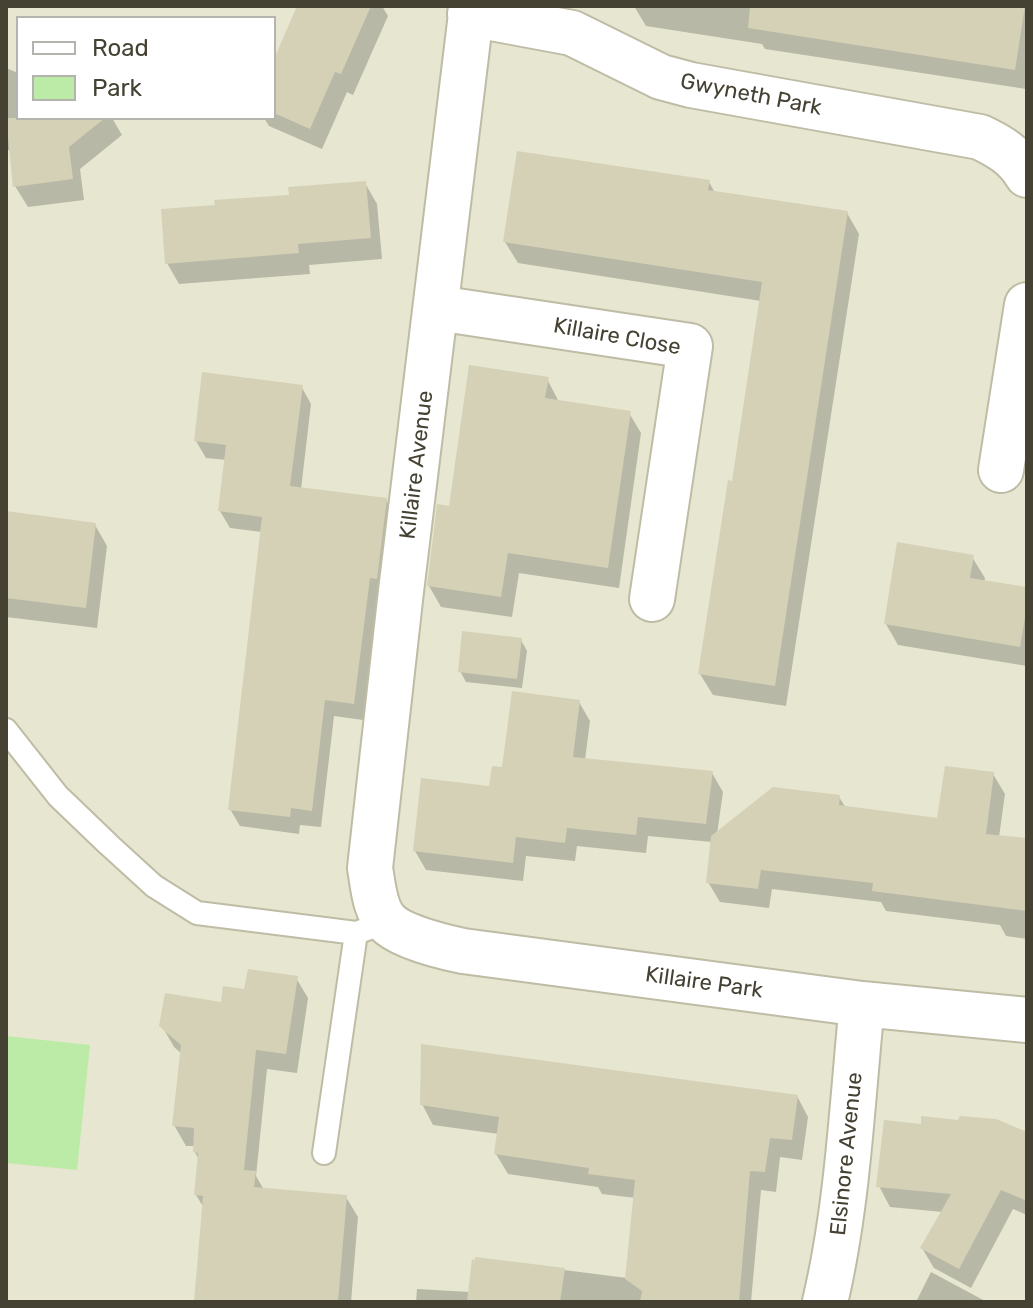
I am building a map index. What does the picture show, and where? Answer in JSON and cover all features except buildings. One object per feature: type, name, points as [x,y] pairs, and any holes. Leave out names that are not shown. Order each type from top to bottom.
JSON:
[{"type":"street","name":"Gwyneth Park","points":[[471,10],[572,33],[661,77],[691,85],[980,137],[1012,156],[1027,175]]},
{"type":"street","name":"Killaire Avenue","points":[[371,928],[375,898],[370,868],[471,10]]},
{"type":"street","points":[[1001,470],[1027,305]]},
{"type":"street","name":"Killaire Close","points":[[437,308],[690,346],[652,599]]},
{"type":"street","name":"Killaire Park","points":[[371,928],[463,951],[862,1004],[1027,1020]]},
{"type":"street","name":"Elsinore Avenue","points":[[825,1302],[836,1255],[862,1004]]},
{"type":"lane","points":[[6,730],[58,796],[108,844],[154,886],[197,913],[371,928],[324,1153]]},
{"type":"shaded area","points":[[6,6],[1027,6],[1027,1302],[6,1302]]},
{"type":"green space","points":[[6,1036],[90,1045],[77,1170],[6,1163]]}]
